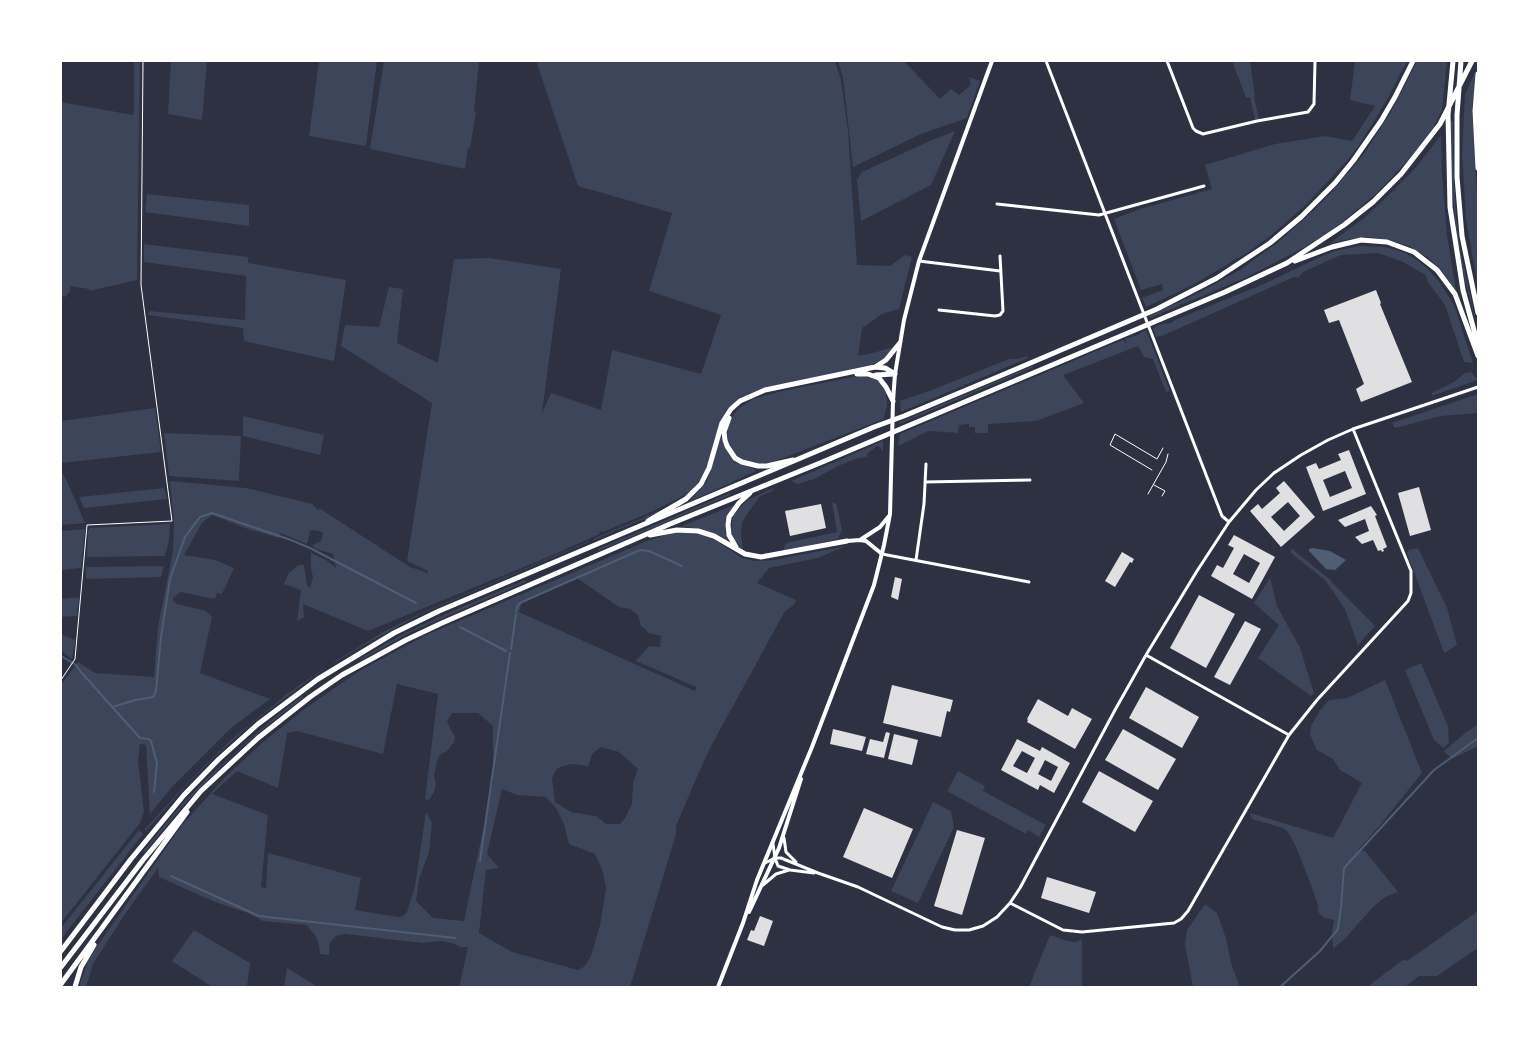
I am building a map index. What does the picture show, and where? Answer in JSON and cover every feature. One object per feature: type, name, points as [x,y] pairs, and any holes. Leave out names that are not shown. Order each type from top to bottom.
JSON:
[{"type":"highway","points":[[61,950],[130,859],[184,794],[245,736],[296,694],[349,659],[394,633],[439,611],[1157,309],[1234,268],[1287,229],[1335,182],[1358,154],[1381,121],[1413,61]]},
{"type":"highway","points":[[1453,61],[1448,115],[1450,208],[1463,290],[1478,345]]},
{"type":"highway","points":[[1461,61],[1457,115],[1457,177],[1462,236],[1478,313]]},
{"type":"highway","points":[[1287,263],[1344,226],[1373,202],[1401,174],[1440,124],[1470,69],[1472,61]]},
{"type":"highway","points":[[1478,74],[1475,111],[1478,168]]},
{"type":"highway","points":[[61,968],[143,860],[201,791],[258,738],[310,697],[342,675],[406,640],[442,623],[755,489],[1225,292],[1287,263],[1332,247],[1361,240],[1387,242],[1414,252],[1438,270],[1455,294],[1478,356]]},
{"type":"highway","points":[[875,367],[886,360],[899,344]]},
{"type":"highway","points":[[641,525],[686,499],[701,484],[711,462],[722,424],[731,409],[740,401],[765,390],[875,367],[885,368],[895,374]]},
{"type":"highway","points":[[803,458],[767,466],[751,465],[742,462],[730,452],[725,440],[724,432],[731,414],[744,402],[763,394],[859,374],[895,374]]},
{"type":"highway","points":[[875,375],[886,387],[892,400]]},
{"type":"highway","points":[[738,549],[729,535],[729,517],[738,503],[755,489]]},
{"type":"highway","points":[[642,537],[677,530],[698,530],[714,536],[750,556],[768,557],[847,541]]},
{"type":"highway","points":[[61,984],[201,791]]},
{"type":"highway","points":[[75,987],[86,958],[120,905]]},
{"type":"main road","points":[[744,923],[775,858],[805,766],[862,617],[882,554],[890,514],[892,400],[899,344],[919,261],[992,61]]},
{"type":"main road","points":[[860,540],[880,526],[890,514]]},
{"type":"main road","points":[[847,541],[860,540],[869,543],[882,554]]},
{"type":"main road","points":[[718,987],[744,923],[764,863],[794,788],[805,766]]},
{"type":"street","points":[[1046,61],[1222,516],[1229,522]]},
{"type":"street","points":[[1167,61],[1193,128],[1203,134],[1257,121],[1308,112],[1314,104],[1315,61]]},
{"type":"street","points":[[997,204],[1099,215],[1204,186]]},
{"type":"street","points":[[940,310],[995,316],[1000,314],[1003,311],[1000,256]]},
{"type":"street","points":[[919,261],[1000,271]]},
{"type":"street","points":[[764,863],[775,858],[781,858],[818,874],[858,887],[942,927],[968,930],[983,926],[997,917],[1010,903],[1146,655],[1229,522],[1256,490],[1274,473],[1315,447],[1354,430],[1477,387]]},
{"type":"street","points":[[1010,903],[1056,927],[1072,932],[1174,923],[1181,919],[1188,911],[1289,734],[1408,601],[1412,593],[1410,571],[1354,430]]},
{"type":"street","points":[[916,560],[922,523],[926,464]]},
{"type":"street","points":[[925,482],[1030,480]]},
{"type":"street","points":[[882,554],[1029,582]]},
{"type":"street","points":[[1146,655],[1289,734]]},
{"type":"street","points":[[784,831],[786,852],[800,866]]},
{"type":"street","points":[[773,844],[778,866],[790,870],[818,874]]},
{"type":"street","points":[[763,886],[776,874],[790,870]]},
{"type":"lane","points":[[61,680],[74,661],[87,524],[172,521],[142,285],[143,61]]},
{"type":"lane","points":[[1152,470],[1110,445],[1115,434],[1157,459],[1163,448]]},
{"type":"lane","points":[[1148,494],[1166,462],[1168,454]]},
{"type":"lane","points":[[1153,484],[1165,491],[1162,496]]},
{"type":"shaded area","points":[[134,61],[140,61],[137,280],[89,291],[89,289],[70,286],[70,291],[65,297],[61,295],[61,102],[133,115]]},
{"type":"shaded area","points":[[171,61],[207,61],[202,120],[168,114]]},
{"type":"shaded area","points":[[319,61],[377,61],[366,146],[309,136]]},
{"type":"shaded area","points":[[384,61],[479,61],[474,111],[476,112],[465,169],[370,149]]},
{"type":"shaded area","points":[[536,61],[835,61],[841,80],[848,130],[857,265],[890,266],[905,255],[912,257],[899,309],[882,314],[862,328],[858,356],[893,347],[887,357],[871,365],[763,388],[739,398],[721,421],[702,478],[685,497],[667,509],[593,539],[666,508],[680,500],[688,492],[651,512],[599,532],[600,534],[541,560],[368,631],[303,604],[304,617],[297,621],[301,590],[284,584],[288,574],[298,565],[304,565],[307,585],[310,588],[313,577],[311,553],[326,560],[336,568],[333,554],[316,549],[312,545],[321,541],[323,533],[310,530],[307,544],[281,533],[279,538],[245,528],[212,515],[202,523],[184,555],[215,560],[234,568],[222,594],[217,593],[215,599],[180,592],[173,600],[177,604],[206,611],[212,617],[200,673],[270,699],[231,728],[172,787],[150,814],[146,745],[140,744],[138,761],[144,811],[140,823],[61,923],[61,685],[78,662],[95,673],[154,677],[158,627],[173,551],[174,524],[170,481],[246,488],[312,504],[319,511],[319,508],[410,567],[428,573],[428,571],[407,561],[432,403],[341,346],[345,325],[379,327],[389,287],[403,289],[397,343],[438,363],[454,259],[489,258],[561,269],[542,413],[551,393],[601,410],[612,350],[701,374],[721,315],[649,291],[672,213],[578,186]]},
{"type":"shaded area","points":[[838,61],[904,61],[940,99],[951,89],[959,95],[971,85],[969,77],[980,81],[967,118],[921,134],[853,167],[843,78]]},
{"type":"shaded area","points":[[1232,61],[1250,61],[1254,97],[1259,119],[1255,120],[1250,97],[1246,98]]},
{"type":"shaded area","points":[[1355,61],[1407,61],[1387,100],[1358,147],[1345,163],[1307,204],[1250,251],[1193,285],[1146,307],[1142,298],[1163,290],[1162,284],[1141,290],[1114,219],[1140,209],[1212,189],[1205,165],[1275,144],[1325,136],[1352,141],[1375,106],[1350,100]]},
{"type":"shaded area","points":[[1417,61],[1447,61],[1442,110],[1433,128],[1411,157],[1376,194],[1331,231],[1305,247],[1245,278],[1150,318],[1149,316],[1198,293],[1240,270],[1277,243],[1312,212],[1363,155],[1392,110]]},
{"type":"shaded area","points":[[1475,71],[1472,110],[1478,207],[1478,289],[1466,219],[1462,153],[1465,95]]},
{"type":"shaded area","points":[[1451,121],[1453,121],[1456,216],[1460,249],[1478,331],[1464,276],[1457,237],[1451,177]]},
{"type":"shaded area","points":[[955,131],[931,185],[861,221],[857,180],[862,172]]},
{"type":"shaded area","points":[[1441,135],[1447,235],[1456,291],[1436,265],[1409,246],[1390,240],[1368,237],[1329,244],[1364,218],[1393,191],[1417,166]]},
{"type":"shaded area","points":[[147,194],[249,205],[249,226],[145,212]]},
{"type":"shaded area","points":[[144,244],[248,257],[248,263],[346,280],[334,361],[244,341],[243,328],[148,315],[149,311],[245,320],[246,276],[144,262]]},
{"type":"shaded area","points":[[1359,246],[1385,247],[1403,252],[1428,269],[1438,280],[1454,305],[1473,363],[1464,362],[1445,305],[1427,281],[1426,275],[1401,261],[1378,253],[1341,255],[1303,272],[1298,278],[1294,277],[1156,337],[1153,328],[1171,323],[1264,284],[1322,256]]},
{"type":"shaded area","points":[[1146,330],[1170,391],[1166,392],[1153,359],[1144,357],[1138,346],[1063,375],[1084,403],[1036,421],[988,424],[988,433],[975,433],[975,427],[969,427],[969,424],[959,425],[958,433],[928,431],[898,446],[900,434],[1115,343],[1124,340],[1127,343],[1125,339]]},
{"type":"shaded area","points":[[1027,356],[1028,358],[901,412],[900,401],[1009,359]]},
{"type":"shaded area","points":[[1035,365],[1032,368],[900,424],[900,422]]},
{"type":"shaded area","points":[[1471,372],[1478,380],[1431,396],[1432,393],[1454,382],[1465,373]]},
{"type":"shaded area","points":[[861,376],[874,378],[883,387],[886,393],[887,404],[884,419],[773,462],[758,464],[746,461],[737,456],[729,445],[727,434],[729,420],[738,409],[753,399],[782,391]]},
{"type":"shaded area","points":[[1478,394],[1478,413],[1441,416],[1395,428],[1392,423]]},
{"type":"shaded area","points":[[155,408],[161,452],[61,463],[61,421]]},
{"type":"shaded area","points":[[243,416],[324,435],[320,455],[243,436]]},
{"type":"shaded area","points":[[164,433],[241,436],[239,481],[169,476]]},
{"type":"shaded area","points":[[721,436],[724,446],[736,461],[756,471],[689,502],[707,481]]},
{"type":"shaded area","points":[[883,441],[883,452],[877,446],[867,454],[867,457],[858,458],[838,466],[814,479],[798,484],[791,481]]},
{"type":"shaded area","points":[[61,471],[67,481],[85,523],[61,525]]},
{"type":"shaded area","points":[[164,488],[167,499],[84,508],[79,497]]},
{"type":"shaded area","points":[[774,488],[773,491],[760,496],[742,523],[743,550],[733,538],[731,531],[733,515],[749,499]]},
{"type":"shaded area","points":[[730,493],[730,495],[598,551],[598,549]]},
{"type":"shaded area","points":[[832,502],[837,506],[842,530],[838,539],[783,551],[786,543],[837,532]]},
{"type":"shaded area","points":[[734,505],[725,523],[725,532],[729,541],[712,532],[682,526]]},
{"type":"shaded area","points":[[170,524],[169,541],[165,556],[87,557],[88,531],[90,528]]},
{"type":"shaded area","points":[[85,529],[81,568],[61,570],[61,531]]},
{"type":"shaded area","points":[[685,532],[706,536],[714,539],[742,558],[756,561],[773,560],[846,546],[818,558],[769,568],[757,583],[796,600],[794,605],[785,611],[710,748],[693,786],[676,826],[676,834],[630,987],[459,987],[468,947],[461,947],[441,941],[423,943],[345,934],[336,936],[330,942],[329,955],[320,954],[316,937],[307,925],[263,921],[248,913],[215,902],[159,877],[158,868],[127,911],[93,964],[86,987],[79,987],[88,961],[95,949],[182,825],[226,776],[262,743],[303,710],[359,671],[428,634],[647,541],[672,533]],"holes":[[[577,578],[619,607],[630,609],[638,615],[641,626],[649,633],[661,636],[660,647],[649,646],[636,661],[696,687],[695,691],[519,612],[522,602]],[[397,684],[438,694],[425,799],[429,800],[434,792],[436,784],[434,776],[440,755],[447,751],[454,742],[455,737],[447,722],[452,713],[478,713],[493,726],[493,782],[464,921],[433,918],[416,901],[419,879],[429,852],[432,823],[426,812],[415,886],[407,912],[403,916],[398,917],[355,910],[361,878],[268,853],[266,888],[261,887],[268,815],[212,794],[237,771],[278,788],[287,733],[297,731],[383,754]],[[601,747],[619,752],[638,769],[633,783],[632,804],[620,824],[606,824],[596,816],[571,812],[555,802],[552,778],[556,770],[572,764],[588,767],[592,754]],[[502,789],[517,795],[546,797],[556,808],[564,824],[569,844],[595,854],[603,872],[606,889],[600,925],[591,956],[585,966],[578,970],[512,952],[479,933],[486,870],[499,868],[487,854]]]},
{"type":"shaded area","points":[[589,541],[423,613],[334,663],[385,631],[426,611]]},
{"type":"shaded area","points":[[1291,548],[1328,578],[1375,626],[1358,645],[1345,609],[1326,581],[1291,553]]},
{"type":"shaded area","points":[[1312,548],[1330,551],[1346,560],[1335,570],[1326,569],[1309,551]]},
{"type":"shaded area","points":[[1418,548],[1447,608],[1457,645],[1444,653],[1407,553],[1409,550]]},
{"type":"shaded area","points":[[164,566],[161,577],[86,579],[86,567]]},
{"type":"shaded area","points":[[1270,578],[1277,606],[1300,648],[1314,693],[1311,696],[1258,658],[1279,625],[1254,603]]},
{"type":"shaded area","points":[[525,580],[526,582],[413,631],[361,660],[361,658],[401,635]]},
{"type":"shaded area","points":[[79,597],[77,616],[61,617],[61,599]]},
{"type":"shaded area","points":[[61,634],[75,640],[72,659],[61,651]]},
{"type":"shaded area","points":[[1421,663],[1448,726],[1449,743],[1443,748],[1434,740],[1405,670]]},
{"type":"shaded area","points":[[330,664],[256,720],[222,750],[189,782],[146,831],[144,829],[190,780],[232,739],[287,694]]},
{"type":"shaded area","points":[[1385,680],[1422,773],[1358,850],[1365,851],[1398,892],[1385,897],[1373,907],[1344,940],[1333,948],[1332,932],[1334,920],[1323,917],[1318,912],[1318,905],[1312,888],[1297,849],[1288,832],[1283,828],[1252,819],[1250,813],[1333,838],[1362,783],[1340,770],[1333,759],[1317,750],[1310,735],[1311,726],[1320,710],[1329,700],[1347,698]]},
{"type":"shaded area","points":[[302,696],[303,698],[232,756],[187,801],[145,852],[143,851],[183,803],[208,777],[269,722]]},
{"type":"shaded area","points":[[1478,724],[1478,746],[1450,760],[1451,758],[1444,751]]},
{"type":"shaded area","points":[[958,771],[985,786],[983,791],[1046,825],[1039,837],[1028,830],[1026,834],[947,791]]},
{"type":"shaded area","points":[[933,802],[951,811],[954,827],[918,903],[891,891]]},
{"type":"shaded area","points":[[139,830],[143,834],[61,939],[61,928]]},
{"type":"shaded area","points":[[1205,904],[1217,913],[1240,987],[1193,987],[1185,945],[1187,930]]},
{"type":"shaded area","points":[[1478,911],[1478,948],[1437,976],[1419,976],[1405,987],[1367,987],[1404,959],[1407,961]]},
{"type":"shaded area","points":[[194,930],[250,963],[247,987],[212,987],[172,961]]},
{"type":"shaded area","points":[[1050,935],[1076,942],[1082,939],[1082,987],[1029,987]]},
{"type":"shaded area","points":[[287,968],[318,987],[284,987]]},
{"type":"building","points":[[1376,290],[1412,382],[1361,402],[1356,389],[1364,384],[1339,320],[1329,323],[1324,310]]},
{"type":"building","points":[[1349,450],[1366,494],[1323,511],[1306,467],[1316,463],[1319,469],[1341,460],[1338,454]],"holes":[[[1345,471],[1352,488],[1330,497],[1323,480]]]},
{"type":"building","points":[[1284,481],[1315,517],[1281,547],[1250,511],[1258,504],[1262,509],[1280,493],[1276,488]],"holes":[[[1288,502],[1300,516],[1284,531],[1271,517]]]},
{"type":"building","points":[[1419,487],[1431,530],[1410,536],[1398,493]]},
{"type":"building","points":[[821,504],[826,528],[790,536],[785,511]]},
{"type":"building","points":[[1371,506],[1377,515],[1375,516],[1387,547],[1382,552],[1381,550],[1378,551],[1373,540],[1362,544],[1355,537],[1369,531],[1365,519],[1345,527],[1338,520]]},
{"type":"building","points":[[1234,535],[1275,557],[1252,599],[1211,576],[1217,565],[1223,568],[1234,548],[1228,545]],"holes":[[[1244,554],[1260,563],[1249,583],[1233,574]]]},
{"type":"building","points":[[1122,552],[1134,559],[1132,563],[1130,562],[1115,587],[1105,581]]},
{"type":"building","points":[[895,577],[902,579],[898,600],[891,597]]},
{"type":"building","points":[[1199,595],[1235,614],[1206,668],[1170,648]]},
{"type":"building","points":[[1245,621],[1261,629],[1230,685],[1214,677]]},
{"type":"building","points":[[892,685],[953,700],[950,712],[947,711],[941,737],[883,723]]},
{"type":"building","points":[[1146,687],[1199,717],[1182,748],[1129,718]]},
{"type":"building","points":[[1038,699],[1068,716],[1072,708],[1092,719],[1075,749],[1027,722]]},
{"type":"building","points":[[833,729],[866,737],[862,751],[830,744]]},
{"type":"building","points":[[1123,729],[1176,759],[1158,790],[1105,760]]},
{"type":"building","points":[[886,732],[890,733],[884,758],[866,754],[870,739],[883,742]]},
{"type":"building","points":[[894,734],[918,740],[912,765],[888,759]]},
{"type":"building","points":[[1017,739],[1040,751],[1042,747],[1070,763],[1054,793],[1040,785],[1038,790],[1001,770]],"holes":[[[1022,751],[1035,758],[1027,773],[1013,766]],[[1045,760],[1058,767],[1051,781],[1038,774]]]},
{"type":"building","points":[[1099,771],[1153,801],[1135,832],[1082,802]]},
{"type":"building","points":[[864,808],[913,829],[892,878],[843,857]]},
{"type":"building","points":[[957,830],[985,838],[962,915],[934,906]]},
{"type":"building","points":[[1047,877],[1096,892],[1089,913],[1041,898]]},
{"type":"building","points":[[760,916],[773,921],[764,946],[747,940],[751,930],[754,931]]},
{"type":"waterway","points":[[112,707],[153,697],[156,691],[161,637],[170,579],[185,537],[200,517],[212,513],[291,540],[416,603]]},
{"type":"waterway","points":[[516,611],[518,605],[522,602],[640,550],[649,551],[682,566]]},
{"type":"waterway","points":[[511,649],[516,614]]},
{"type":"waterway","points":[[460,627],[506,651]]},
{"type":"waterway","points":[[480,861],[510,653]]},
{"type":"waterway","points":[[61,656],[76,665],[140,738],[151,741],[157,763],[154,792]]},
{"type":"waterway","points":[[1280,987],[1320,951],[1338,929],[1344,868],[1434,770],[1478,738]]},
{"type":"waterway","points":[[171,876],[259,916],[455,938]]}]
